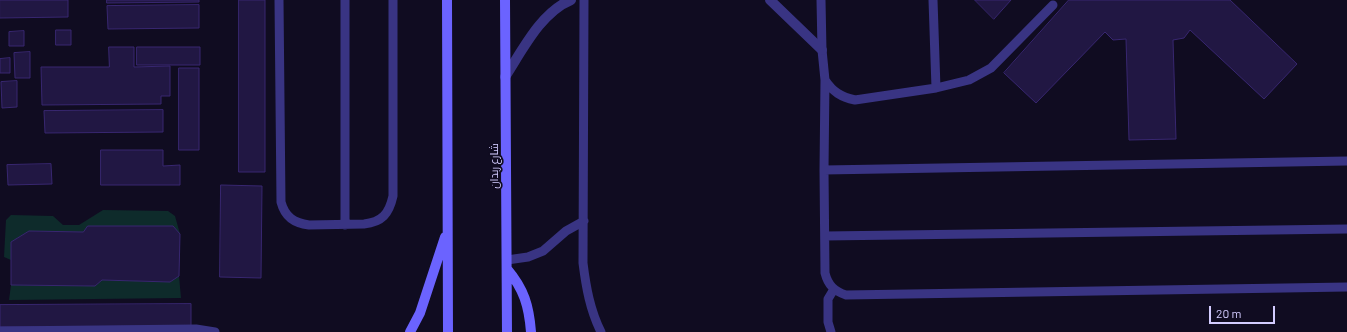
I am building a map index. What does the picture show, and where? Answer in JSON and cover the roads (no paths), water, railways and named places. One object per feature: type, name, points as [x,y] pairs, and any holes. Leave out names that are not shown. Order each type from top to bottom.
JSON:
[{"type":"main road","points":[[447,0],[448,332]]},
{"type":"main road","name":"شارع ربدان","points":[[505,0],[507,332]]},
{"type":"main road","points":[[410,332],[420,314],[448,227]]},
{"type":"main road","points":[[507,265],[527,303],[531,332]]},
{"type":"street","points":[[505,77],[547,17],[556,8],[571,0]]},
{"type":"street","points":[[770,0],[822,50]]},
{"type":"lane","points":[[279,0],[281,202],[283,210],[288,217],[301,224],[373,223],[388,213],[393,196],[393,0]]},
{"type":"lane","points":[[345,0],[345,224]]},
{"type":"lane","points":[[584,0],[584,263],[586,285],[591,308],[601,332]]},
{"type":"lane","points":[[821,0],[822,50],[825,80],[825,273],[830,285],[834,289],[846,295],[1347,287]]},
{"type":"lane","points":[[933,0],[936,88]]},
{"type":"lane","points":[[825,80],[830,88],[838,94],[855,100],[936,88],[969,80],[986,71],[1053,5]]},
{"type":"lane","points":[[824,170],[1347,161]]},
{"type":"lane","points":[[507,265],[543,251],[566,231],[584,220]]},
{"type":"lane","points":[[825,236],[1347,229]]},
{"type":"lane","points":[[830,332],[828,322],[828,298],[834,289]]},
{"type":"lane","points":[[0,331],[196,329],[215,332]]}]
